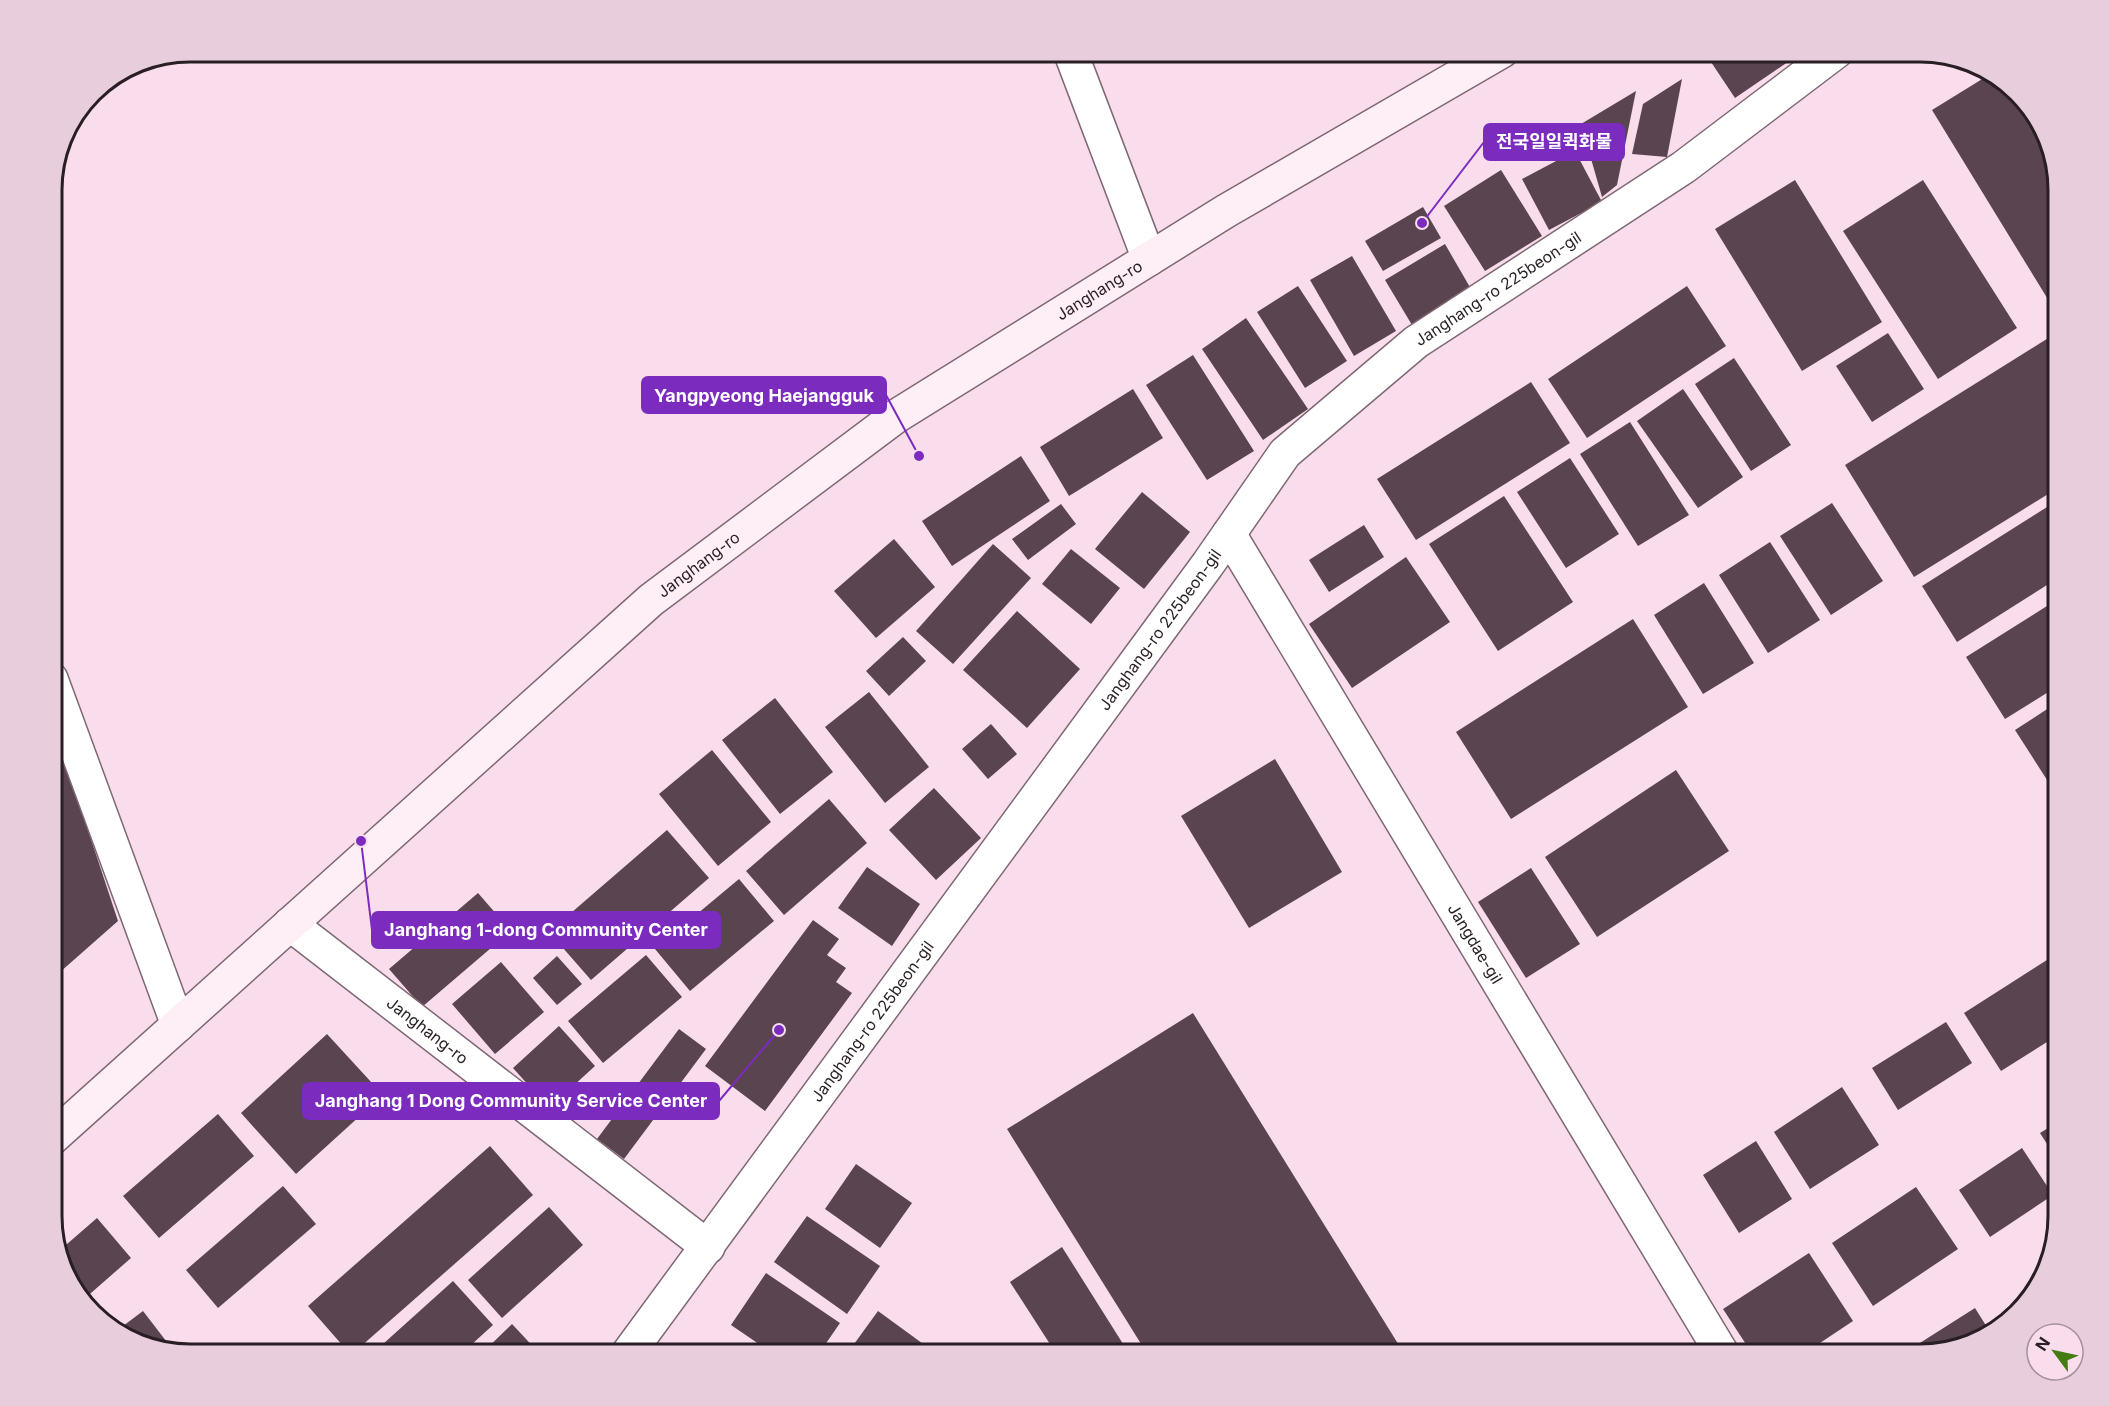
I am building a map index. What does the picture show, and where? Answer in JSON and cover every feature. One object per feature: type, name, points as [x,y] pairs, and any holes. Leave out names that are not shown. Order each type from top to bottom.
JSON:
[{"type":"main road","name":"Janghang-ro","points":[[62,1129],[651,600],[896,417],[1226,211],[1483,62]]},
{"type":"street","name":"Janghang-ro","points":[[1074,62],[1149,259]]},
{"type":"street","name":"Janghang-ro 225beon-gil","points":[[635,1344],[1229,534],[1285,453],[1416,342],[1684,167],[1822,62]]},
{"type":"street","name":"Jangdae-gil","points":[[1229,534],[1716,1344]]},
{"type":"street","points":[[62,709],[178,1025]]},
{"type":"street","name":"Janghang-ro","points":[[290,924],[708,1247]]},
{"type":"building","points":[[1711,62],[1788,62],[1735,98]]},
{"type":"building","points":[[1682,79],[1667,157],[1632,154],[1643,104]]},
{"type":"building","points":[[1983,79],[2004,93],[2026,119],[2041,149],[2046,173],[2048,299],[1932,110]]},
{"type":"building","points":[[1636,91],[1617,185],[1602,197],[1581,124]]},
{"type":"building","points":[[1575,151],[1602,202],[1549,230],[1522,179]]},
{"type":"building","points":[[1501,170],[1542,236],[1485,271],[1444,206]]},
{"type":"building","points":[[1795,180],[1882,322],[1802,371],[1715,229]]},
{"type":"building","points":[[1923,180],[2017,328],[1938,379],[1843,231]]},
{"type":"building","points":[[1423,207],[1441,238],[1383,271],[1365,241]]},
{"type":"building","points":[[1445,244],[1471,289],[1412,325],[1385,280]]},
{"type":"building","points":[[1352,256],[1396,331],[1354,356],[1310,280]]},
{"type":"building","points":[[1298,286],[1347,361],[1305,388],[1257,312]]},
{"type":"building","points":[[1687,286],[1726,346],[1587,438],[1548,379]]},
{"type":"building","points":[[1246,318],[1308,409],[1263,440],[1202,349]]},
{"type":"building","points":[[1888,333],[1924,389],[1872,422],[1836,366]]},
{"type":"building","points":[[2048,338],[2048,494],[1914,577],[1845,465]]},
{"type":"building","points":[[1193,355],[1254,451],[1207,480],[1146,385]]},
{"type":"building","points":[[1734,358],[1791,445],[1751,471],[1695,384]]},
{"type":"building","points":[[1531,382],[1570,443],[1416,540],[1377,479]]},
{"type":"building","points":[[1133,389],[1163,438],[1069,496],[1040,447]]},
{"type":"building","points":[[1683,389],[1743,477],[1698,508],[1637,421]]},
{"type":"building","points":[[1630,422],[1689,515],[1638,546],[1580,454]]},
{"type":"building","points":[[1021,456],[1050,501],[952,566],[922,521]]},
{"type":"building","points":[[1570,458],[1619,534],[1566,568],[1517,492]]},
{"type":"building","points":[[1142,492],[1190,532],[1144,589],[1095,549]]},
{"type":"building","points":[[1504,496],[1573,602],[1498,651],[1429,544]]},
{"type":"building","points":[[1832,503],[1883,581],[1831,615],[1780,536]]},
{"type":"building","points":[[1061,504],[1076,524],[1028,560],[1012,539]]},
{"type":"building","points":[[2048,506],[2048,584],[1957,642],[1922,586]]},
{"type":"building","points":[[1364,525],[1384,557],[1329,592],[1309,560]]},
{"type":"building","points":[[894,539],[935,587],[876,638],[834,591]]},
{"type":"building","points":[[1770,542],[1820,620],[1768,653],[1719,575]]},
{"type":"building","points":[[993,544],[1031,578],[953,664],[916,631]]},
{"type":"building","points":[[1071,549],[1120,588],[1091,624],[1042,584]]},
{"type":"building","points":[[1406,557],[1450,622],[1352,688],[1309,624]]},
{"type":"building","points":[[1704,583],[1754,663],[1703,694],[1654,615]]},
{"type":"building","points":[[2048,605],[2048,692],[2005,719],[1966,657]]},
{"type":"building","points":[[1017,611],[1080,669],[1027,728],[963,670]]},
{"type":"building","points":[[1633,619],[1688,707],[1511,819],[1456,732]]},
{"type":"building","points":[[903,637],[926,661],[889,696],[866,671]]},
{"type":"building","points":[[869,692],[929,767],[885,803],[825,727]]},
{"type":"building","points":[[775,698],[833,772],[780,814],[722,740]]},
{"type":"building","points":[[2048,709],[2048,781],[2015,730]]},
{"type":"building","points":[[991,724],[1017,754],[988,779],[962,749]]},
{"type":"building","points":[[712,750],[771,822],[718,866],[659,794]]},
{"type":"building","points":[[62,751],[118,921],[62,970]]},
{"type":"building","points":[[1275,759],[1342,872],[1249,928],[1181,816]]},
{"type":"building","points":[[1676,770],[1729,851],[1597,937],[1545,857]]},
{"type":"building","points":[[934,788],[981,838],[936,880],[889,830]]},
{"type":"building","points":[[829,799],[867,843],[784,915],[746,871]]},
{"type":"building","points":[[667,830],[709,878],[591,980],[549,932]]},
{"type":"building","points":[[867,867],[920,904],[892,946],[838,908]]},
{"type":"building","points":[[1531,868],[1580,944],[1526,978],[1478,902]]},
{"type":"building","points":[[739,879],[774,921],[690,991],[655,949]]},
{"type":"building","points":[[478,893],[511,931],[422,1007],[389,969]]},
{"type":"building","points":[[813,920],[839,939],[827,955],[846,968],[836,982],[852,993],[765,1111],[705,1066]]},
{"type":"building","points":[[646,955],[682,997],[603,1063],[568,1021]]},
{"type":"building","points":[[557,956],[582,984],[557,1005],[533,978]]},
{"type":"building","points":[[2048,959],[2048,1041],[2001,1071],[1964,1013]]},
{"type":"building","points":[[501,962],[544,1012],[495,1054],[452,1004]]},
{"type":"building","points":[[1193,1013],[1398,1344],[1141,1344],[1007,1129]]},
{"type":"building","points":[[1946,1022],[1972,1063],[1898,1110],[1872,1068]]},
{"type":"building","points":[[559,1026],[595,1066],[549,1108],[513,1068]]},
{"type":"building","points":[[679,1029],[706,1049],[624,1159],[597,1139]]},
{"type":"building","points":[[327,1034],[383,1095],[296,1174],[241,1113]]},
{"type":"building","points":[[1842,1087],[1879,1145],[1810,1189],[1774,1132]]},
{"type":"building","points":[[218,1114],[254,1156],[159,1238],[123,1196]]},
{"type":"building","points":[[2048,1128],[2048,1145],[2040,1133]]},
{"type":"building","points":[[1756,1141],[1792,1199],[1739,1233],[1703,1175]]},
{"type":"building","points":[[490,1146],[533,1195],[364,1344],[341,1344],[308,1306]]},
{"type":"building","points":[[2022,1148],[2048,1187],[2048,1198],[1990,1237],[1959,1190]]},
{"type":"building","points":[[856,1164],[912,1203],[880,1248],[825,1209]]},
{"type":"building","points":[[283,1186],[316,1224],[218,1308],[186,1270]]},
{"type":"building","points":[[1916,1187],[1958,1249],[1873,1306],[1832,1243]]},
{"type":"building","points":[[549,1207],[583,1245],[502,1318],[468,1280]]},
{"type":"building","points":[[807,1216],[880,1266],[847,1314],[774,1262]]},
{"type":"building","points":[[97,1218],[131,1258],[89,1295],[71,1265],[65,1246]]},
{"type":"building","points":[[1062,1247],[1123,1344],[1050,1344],[1010,1282]]},
{"type":"building","points":[[1809,1253],[1853,1321],[1818,1344],[1746,1344],[1723,1309]]},
{"type":"building","points":[[766,1273],[840,1323],[826,1344],[759,1344],[731,1325]]},
{"type":"building","points":[[453,1281],[493,1325],[472,1344],[383,1344]]},
{"type":"building","points":[[1975,1308],[1986,1325],[1960,1338],[1918,1344]]},
{"type":"building","points":[[143,1311],[167,1342],[149,1338],[124,1326]]},
{"type":"building","points":[[878,1311],[923,1344],[854,1344]]},
{"type":"building","points":[[512,1324],[531,1344],[491,1344]]},
{"type":"place","name":"전국일일퀵화물","points":[[1422,223]]},
{"type":"place","name":"Yangpyeong Haejangguk","points":[[919,456]]},
{"type":"place","name":"Janghang 1-dong Community Center","points":[[361,841]]},
{"type":"place","name":"Janghang 1 Dong Community Service Center","points":[[779,1030]]}]
